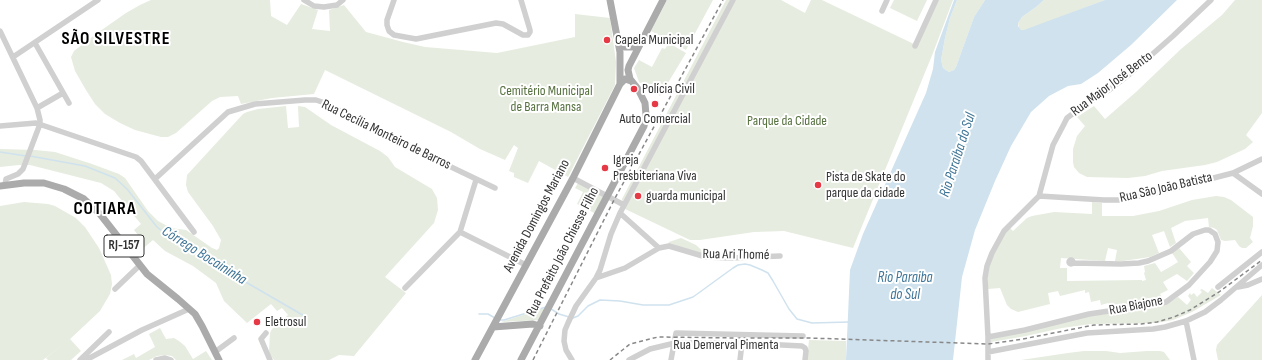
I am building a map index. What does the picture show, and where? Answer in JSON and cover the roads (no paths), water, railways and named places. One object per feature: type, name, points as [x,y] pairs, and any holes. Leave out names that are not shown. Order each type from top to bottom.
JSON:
[{"type":"main road","points":[[610,0],[621,58],[620,84]]},
{"type":"main road","points":[[631,80],[628,74],[628,68],[663,0]]},
{"type":"main road","points":[[618,39],[621,45],[625,47],[635,47],[640,45]]},
{"type":"main road","points":[[620,84],[625,79],[631,80]]},
{"type":"main road","name":"Rua Prefeito João Chiesse Filho","points":[[521,360],[644,126],[646,110],[644,99],[631,80]]},
{"type":"main road","name":"Avenida Domingos Mariano","points":[[475,360],[573,178],[620,84]]},
{"type":"main road","name":"RJ-157","points":[[2,186],[24,183],[44,183],[64,188],[79,195],[89,203],[100,214],[140,266],[155,282],[195,314],[219,360]]},
{"type":"main road","points":[[494,325],[534,324],[540,326]]},
{"type":"street","points":[[13,57],[98,0]]},
{"type":"street","points":[[304,0],[314,6],[324,7],[337,5],[343,0]]},
{"type":"street","points":[[394,0],[387,20],[389,31],[394,35],[416,39],[496,23],[503,24],[523,35],[528,35],[530,30],[521,0]]},
{"type":"street","points":[[572,360],[566,350],[564,342],[565,330],[570,318],[576,306],[596,278],[620,213],[733,0]]},
{"type":"street","points":[[882,11],[887,0]]},
{"type":"street","points":[[915,46],[936,0]]},
{"type":"street","name":"Rua Major José Bento","points":[[988,360],[985,278],[989,260],[1004,231],[1039,196],[1053,145],[1067,118],[1109,90],[1131,73],[1211,0]]},
{"type":"street","points":[[0,31],[48,127]]},
{"type":"street","points":[[35,43],[69,103]]},
{"type":"street","points":[[38,109],[63,93]]},
{"type":"street","name":"Rua Cecília Monteiro de Barros","points":[[154,179],[228,112],[248,105],[293,100],[321,101],[399,142],[495,188]]},
{"type":"street","points":[[2,186],[6,179],[22,171],[40,124],[38,109]]},
{"type":"street","points":[[0,126],[31,122],[133,155],[141,161],[194,232]]},
{"type":"street","name":"Rua São João Batista","points":[[1039,196],[1119,200],[1155,193],[1233,173],[1262,160]]},
{"type":"street","points":[[1233,173],[1262,194]]},
{"type":"street","points":[[573,178],[624,205]]},
{"type":"street","points":[[406,288],[460,232],[476,180]]},
{"type":"street","points":[[596,278],[625,268],[659,248],[620,213]]},
{"type":"street","name":"Rua Biajone","points":[[988,337],[1025,330],[1084,315],[1166,302],[1189,285],[1210,262],[1217,251],[1218,242],[1215,234],[1209,230],[1204,230],[1193,234],[1171,251],[1139,263],[1121,264],[1073,262]]},
{"type":"street","points":[[460,232],[526,265]]},
{"type":"street","name":"Rua Ari Thomé","points":[[659,248],[674,246],[695,254],[712,257],[780,256]]},
{"type":"street","points":[[1218,287],[1262,252]]},
{"type":"street","points":[[988,352],[1087,333],[1136,331],[1165,327],[1186,321],[1205,312],[1238,287],[1262,265]]},
{"type":"street","points":[[115,289],[140,266]]},
{"type":"street","points":[[1238,287],[1248,285],[1262,279]]},
{"type":"street","points":[[86,360],[142,330],[189,309]]},
{"type":"street","points":[[1186,321],[1194,360]]},
{"type":"street","points":[[80,360],[109,332]]},
{"type":"street","points":[[266,333],[261,339],[270,360]]},
{"type":"street","points":[[671,360],[676,333],[803,336]]},
{"type":"street","points":[[215,352],[234,338]]},
{"type":"street","name":"Rua Demerval Pimenta","points":[[630,360],[650,349],[674,343],[742,343],[802,346],[806,351],[805,360]]},
{"type":"street","points":[[740,360],[742,343]]},
{"type":"street","points":[[156,360],[165,358],[171,360]]},
{"type":"water","name":"Rio Paraiba do Sul","points":[[954,0],[957,0],[950,18],[941,60],[943,68],[949,72],[954,70],[956,67],[974,17],[985,0],[1044,0],[1022,17],[1018,23],[1021,30],[1024,30],[1105,0],[1177,0],[1131,45],[1098,73],[1081,84],[1068,86],[1049,96],[1031,112],[1011,146],[975,230],[962,277],[953,360],[846,360],[850,270],[863,234],[926,93],[933,69],[935,52]]},
{"type":"waterway","name":"Córrego Bocaininha","points":[[0,152],[26,156]]},
{"type":"waterway","name":"Córrego Bocaininha","points":[[30,156],[85,166],[115,178],[127,189],[157,227],[175,241],[306,317]]},
{"type":"waterway","points":[[573,318],[578,316],[588,306],[600,300],[620,301],[643,305],[669,305],[693,297],[733,268],[738,265],[745,264],[768,273],[789,309],[797,319],[812,323],[849,322]]},
{"type":"waterway","points":[[500,320],[546,307]]},
{"type":"waterway","points":[[551,309],[559,314],[569,317]]},
{"type":"waterway","points":[[479,314],[488,314],[495,318]]},
{"type":"railway","points":[[533,360],[614,200],[723,0]]},
{"type":"railway","points":[[610,360],[630,344],[658,337],[809,338],[988,344],[1023,339],[1094,325],[1141,324],[1157,322],[1190,310],[1219,292],[1262,260]]},
{"type":"place","name":"Capela Municipal","points":[[607,40]]},
{"type":"place","name":"Polícia Civil","points":[[634,89]]},
{"type":"place","name":"Auto Comercial","points":[[655,104]]},
{"type":"place","name":"Igreja Presbiteriana Viva","points":[[605,168]]},
{"type":"place","name":"Pista de Skate do parque da cidade","points":[[818,185]]},
{"type":"place","name":"guarda municipal","points":[[638,196]]},
{"type":"place","name":"Eletrosul","points":[[257,322]]},
{"type":"district","name":"SÃO SILVESTRE","points":[[116,39]]},
{"type":"district","name":"COTIARA","points":[[105,209]]},
{"type":"park label","name":"Cemitério Municipal de Barra Mansa","points":[[546,100]]},
{"type":"park label","name":"Parque da Cidade","points":[[787,121]]},
{"type":"water label","name":"Rio Paraíba do Sul","points":[[958,155]]}]
